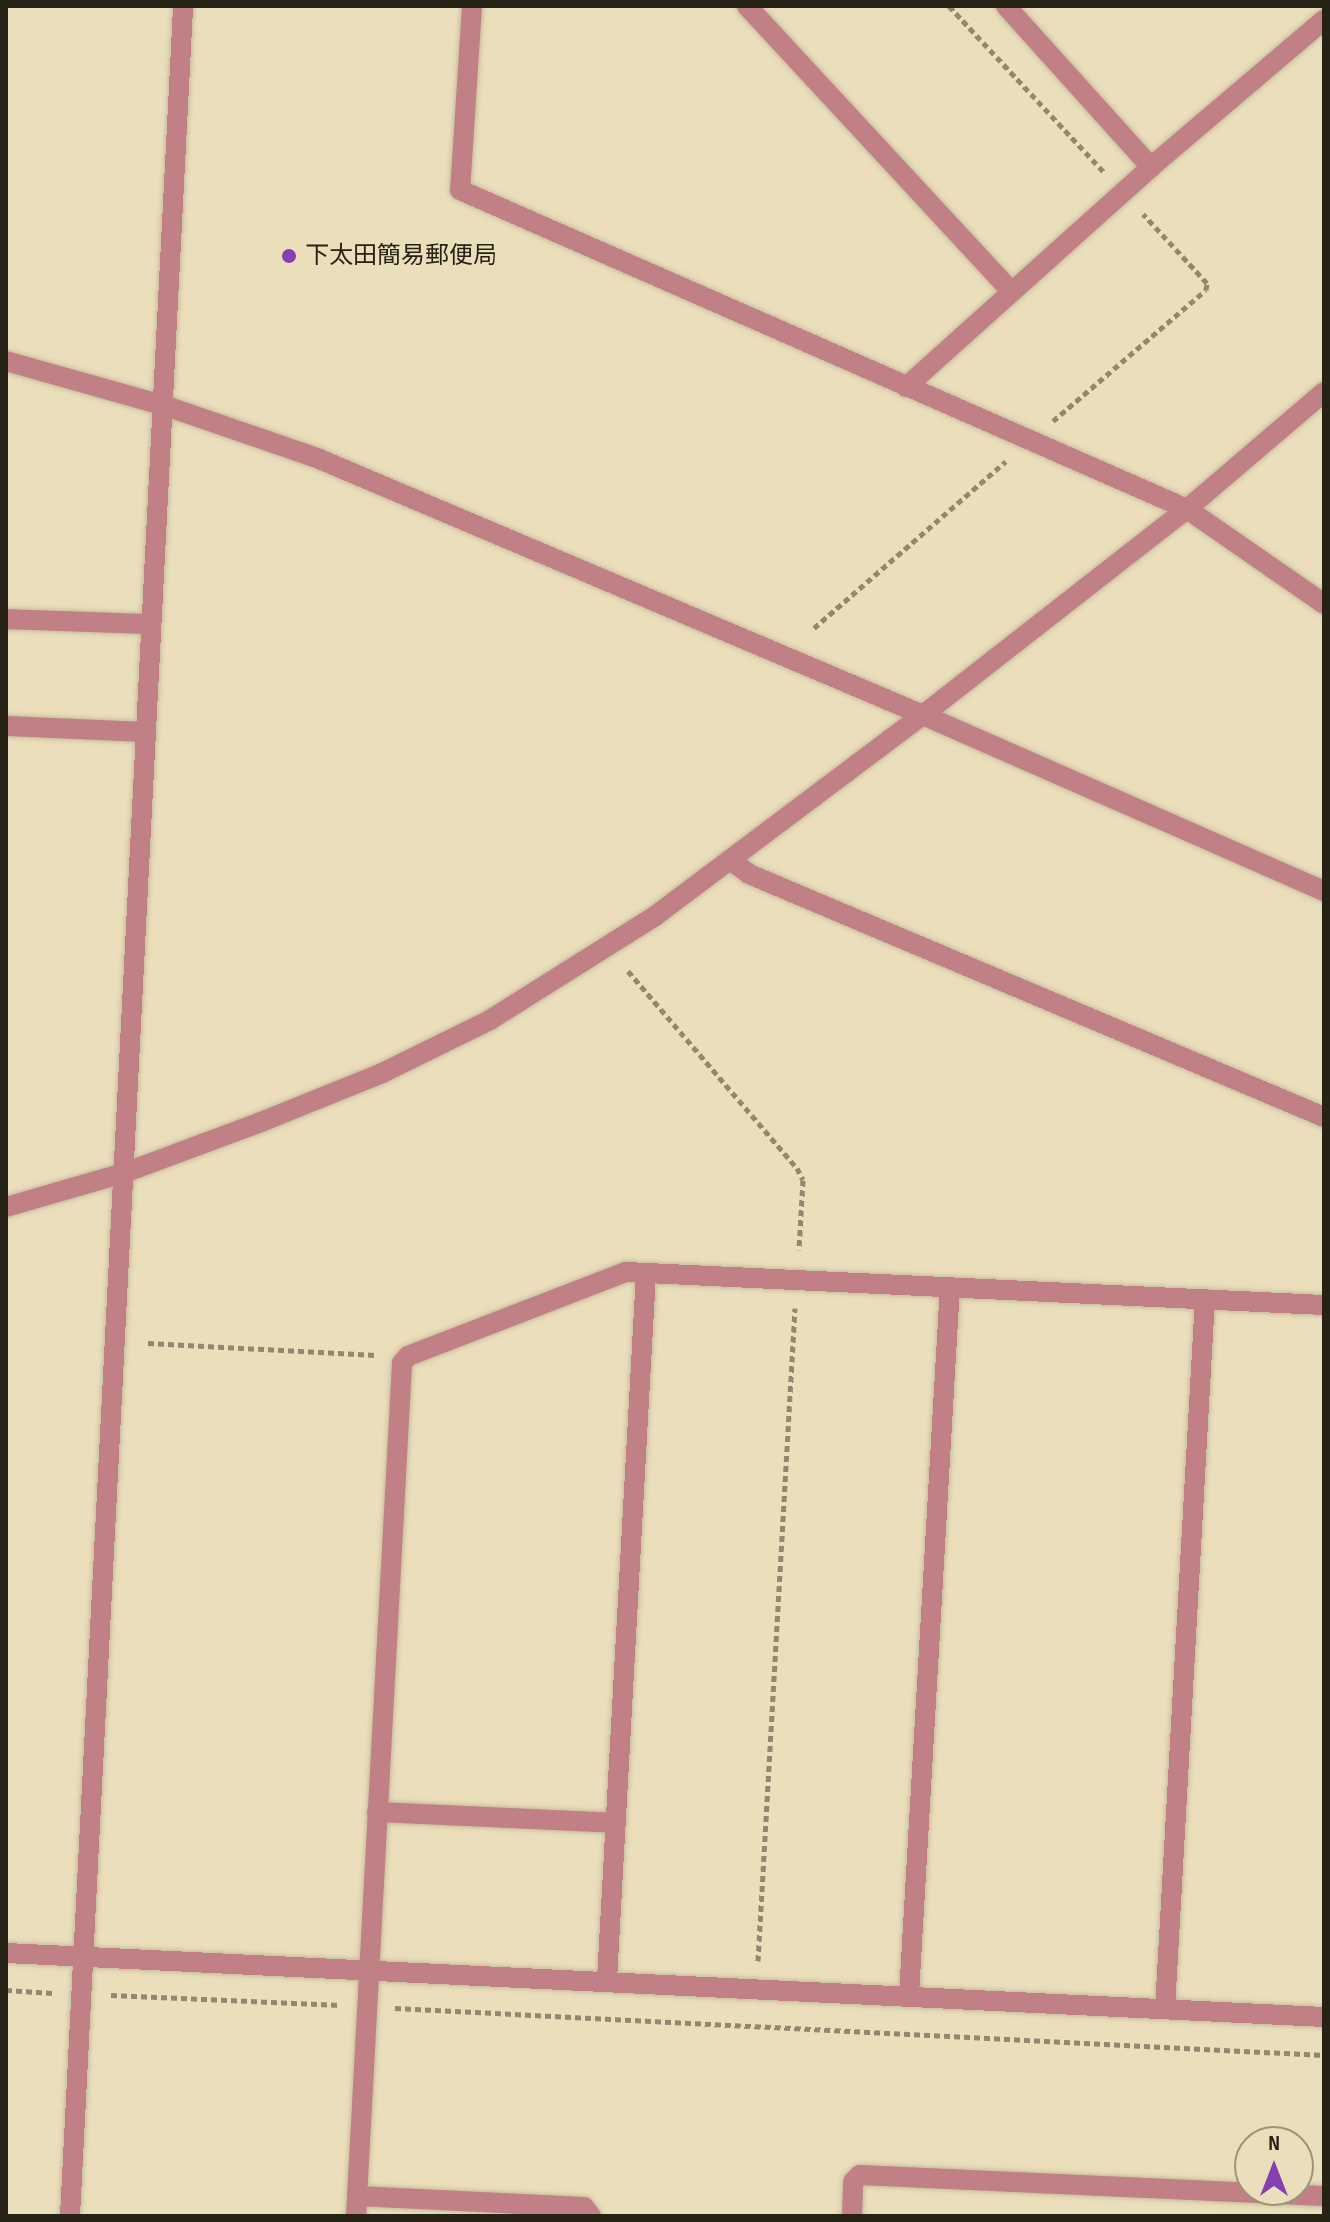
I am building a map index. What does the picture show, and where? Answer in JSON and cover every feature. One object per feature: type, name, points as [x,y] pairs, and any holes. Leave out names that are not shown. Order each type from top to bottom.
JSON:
[{"type":"street","points":[[70,2216],[183,6]]},
{"type":"street","points":[[472,6],[460,190],[1187,509],[1324,604]]},
{"type":"street","points":[[747,6],[1011,291]]},
{"type":"street","points":[[1006,6],[1151,167]]},
{"type":"street","points":[[906,387],[1151,167],[1324,20]]},
{"type":"street","points":[[6,361],[163,405],[331,464],[923,715],[1324,891]]},
{"type":"street","points":[[6,1207],[124,1173],[382,1073],[490,1020],[578,968],[730,860],[923,715],[1187,509],[1324,392]]},
{"type":"street","points":[[6,619],[151,624]]},
{"type":"street","points":[[6,726],[146,732]]},
{"type":"street","points":[[730,860],[764,880],[1324,1117]]},
{"type":"street","points":[[591,2216],[584,2207],[356,2206],[405,1360],[626,1272],[1324,1305]]},
{"type":"street","points":[[607,1980],[646,1273]]},
{"type":"street","points":[[909,1995],[950,1287]]},
{"type":"street","points":[[1165,2009],[1205,1299]]},
{"type":"street","points":[[377,1812],[615,1823]]},
{"type":"street","points":[[6,1953],[1324,2017]]},
{"type":"street","points":[[852,2216],[853,2182],[860,2175],[1324,2196]]},
{"type":"path","points":[[814,628],[1206,290],[1207,283],[949,6]]},
{"type":"path","points":[[628,971],[797,1168],[803,1180],[754,2026]]},
{"type":"path","points":[[148,1343],[384,1355],[405,1360]]},
{"type":"path","points":[[6,1990],[1324,2055]]},
{"type":"place","name":"下太田簡易郵便局","points":[[289,256]]}]
